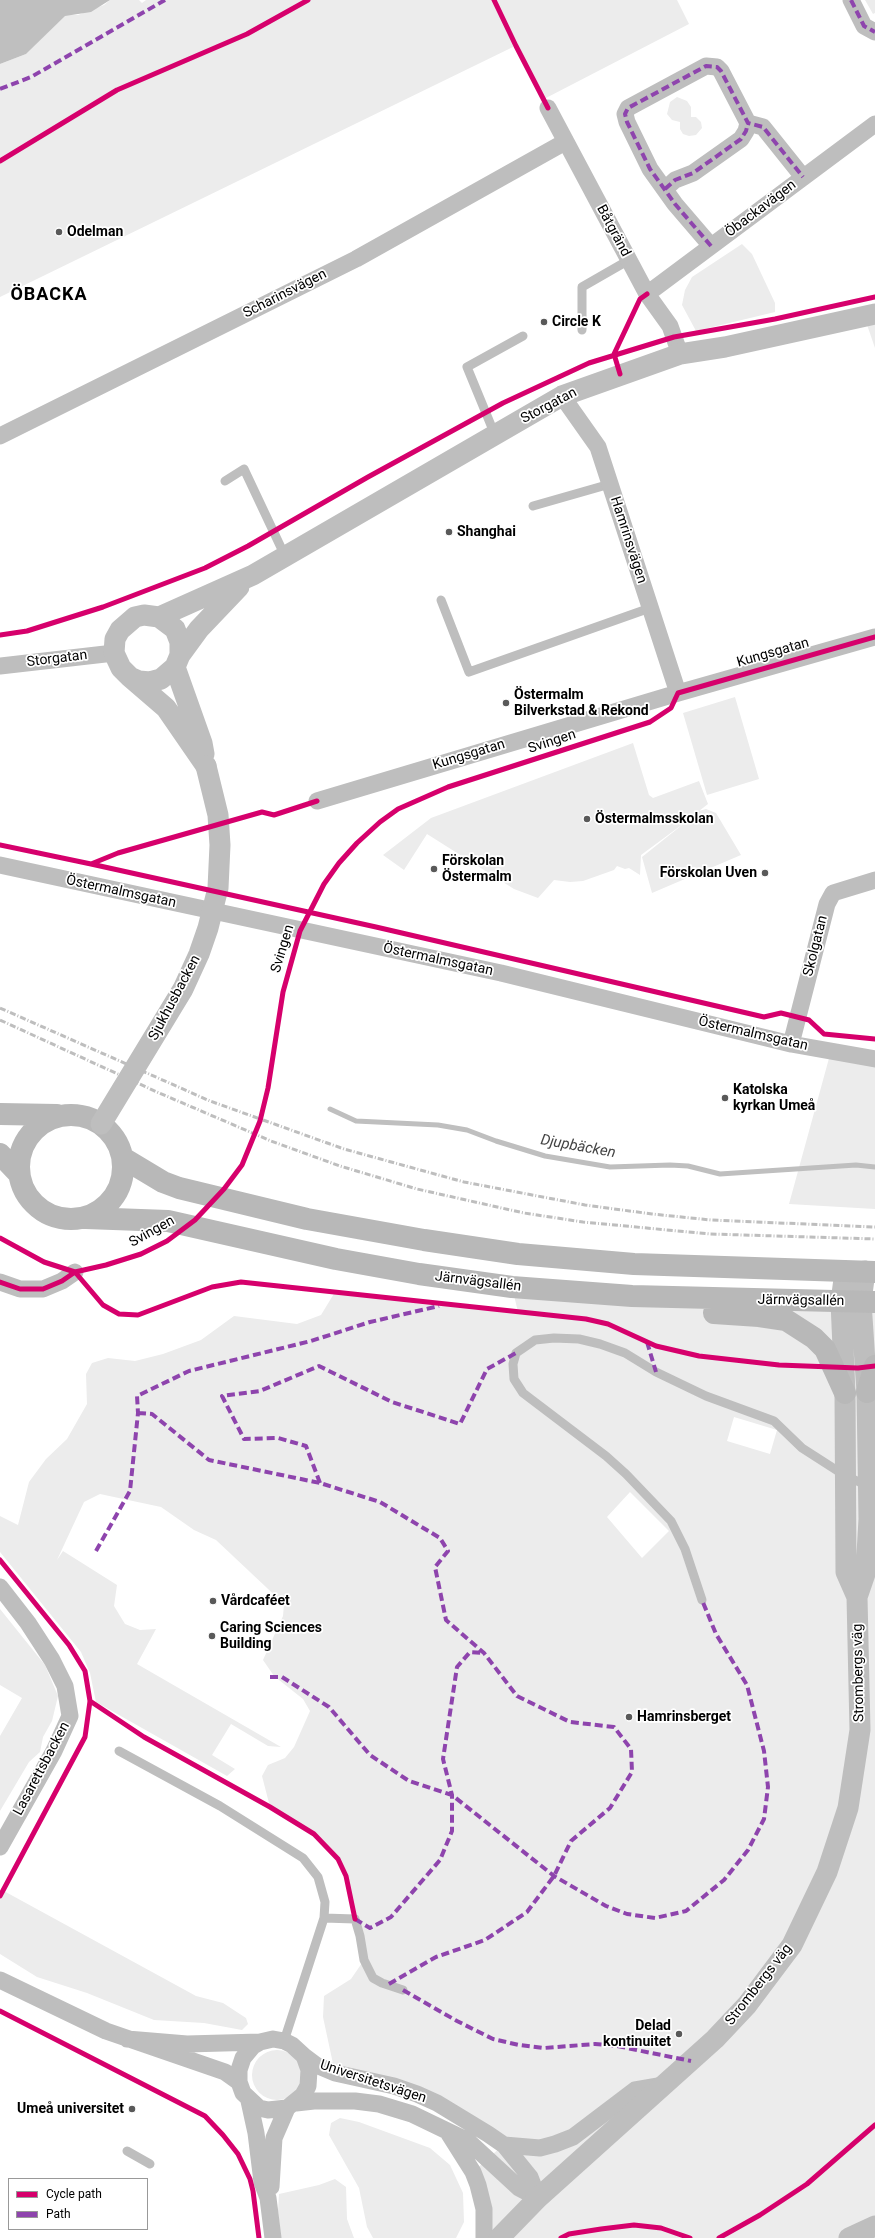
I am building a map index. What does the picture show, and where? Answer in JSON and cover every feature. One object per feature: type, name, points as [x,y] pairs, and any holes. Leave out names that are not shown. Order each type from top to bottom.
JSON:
[{"type":"main road","points":[[0,1114],[62,1115],[86,1117],[101,1124],[112,1134],[122,1158],[123,1171],[121,1183],[115,1197],[103,1209],[86,1218],[73,1220],[58,1218],[44,1213],[30,1201],[22,1188],[18,1173],[22,1147],[30,1134],[41,1124],[62,1115]]},
{"type":"main road","points":[[0,1154],[18,1173]]},
{"type":"main road","points":[[122,1158],[163,1182],[179,1188],[307,1219],[424,1240],[518,1254],[634,1264],[862,1271]]},
{"type":"main road","name":"Järnvägsallén","points":[[86,1218],[168,1221],[300,1252],[419,1274],[512,1287],[632,1296],[859,1302]]},
{"type":"main road","points":[[632,1296],[705,1313],[759,1316],[786,1320],[814,1338],[825,1349],[845,1393]]},
{"type":"main road","points":[[867,1392],[875,1366]]},
{"type":"street","points":[[851,0],[864,26],[875,32]]},
{"type":"street","points":[[665,189],[675,180],[693,173],[741,139],[746,131],[748,123],[721,70],[711,65],[706,66],[628,108],[625,114],[626,122],[650,169],[675,204],[711,246]]},
{"type":"street","name":"Båtgränd","points":[[548,108],[647,294],[670,326],[680,354]]},
{"type":"street","points":[[748,123],[763,127],[804,177]]},
{"type":"street","name":"Öbackavägen","points":[[647,294],[875,124]]},
{"type":"street","name":"Scharinsvägen","points":[[0,436],[356,259],[565,142]]},
{"type":"street","name":"Storgatan","points":[[0,666],[114,653],[115,639],[128,622],[144,615],[159,617],[253,575],[562,396],[680,354],[725,346],[875,314]]},
{"type":"street","name":"Hamrinsvägen","points":[[562,396],[598,447],[678,693]]},
{"type":"street","name":"Storgatan","points":[[130,677],[139,681],[150,682],[161,678],[178,668],[199,629],[253,575]]},
{"type":"street","points":[[159,617],[174,629],[180,642],[178,668]]},
{"type":"street","name":"Kungsgatan","points":[[317,801],[678,693],[875,637]]},
{"type":"street","points":[[114,653],[121,668],[130,677]]},
{"type":"street","name":"Sjukhusbacken","points":[[101,1124],[183,989],[199,954],[208,928],[218,888],[220,845],[218,815],[202,743],[178,668]]},
{"type":"street","name":"Sjukhusbacken","points":[[130,677],[158,701],[174,719],[206,766]]},
{"type":"street","name":"Östermalmsgatan","points":[[0,865],[501,973],[791,1044],[875,1059]]},
{"type":"street","name":"Skolgatan","points":[[791,1044],[827,904],[833,893],[875,880]]},
{"type":"street","name":"Strombergs väg","points":[[858,1597],[846,1572],[844,1476],[845,1393],[859,1302],[862,1271]]},
{"type":"street","points":[[0,1282],[20,1289],[43,1289],[62,1281],[75,1272]]},
{"type":"street","name":"Strombergs väg","points":[[499,2238],[538,2198],[715,2039],[747,2005],[792,1945],[827,1872],[848,1808],[860,1730],[858,1597],[866,1571],[871,1487],[867,1392],[859,1302]]},
{"type":"street","name":"Lasarettsbacken","points":[[0,1587],[28,1623],[52,1660],[65,1686],[70,1716],[54,1751],[0,1847]]},
{"type":"street","points":[[0,1980],[100,2028],[127,2039],[225,2072],[239,2082]]},
{"type":"street","points":[[127,2039],[188,2044],[260,2042],[273,2039],[284,2041],[292,2045],[304,2056],[309,2070],[308,2086],[303,2096],[291,2106],[274,2138],[272,2180],[268,2198]]},
{"type":"street","points":[[260,2042],[253,2046],[243,2058],[239,2070],[239,2082],[243,2093],[249,2101],[256,2134],[262,2182],[268,2198],[273,2238]]},
{"type":"street","name":"Universitetsvägen","points":[[304,2056],[316,2066],[335,2073],[394,2086],[417,2094],[452,2112],[504,2145],[530,2177],[538,2198]]},
{"type":"street","name":"Universitetsvägen","points":[[504,2145],[540,2148],[555,2144],[578,2134],[636,2090],[664,2085]]},
{"type":"street","name":"Universitetsvägen","points":[[291,2106],[348,2100],[379,2104],[412,2114],[449,2134],[468,2141],[519,2188],[538,2198]]},
{"type":"street","points":[[249,2101],[268,2110],[291,2106]]},
{"type":"street","name":"Universitetsvägen","points":[[449,2134],[473,2172],[478,2185],[484,2209],[484,2238]]},
{"type":"street","points":[[849,2238],[875,2226]]},
{"type":"lane","points":[[582,330],[582,288],[629,260]]},
{"type":"lane","points":[[495,435],[467,367],[523,336]]},
{"type":"lane","points":[[225,481],[244,470],[285,556]]},
{"type":"lane","points":[[533,506],[610,484]]},
{"type":"lane","points":[[441,600],[469,672],[650,608]]},
{"type":"lane","points":[[702,1600],[686,1549],[671,1521],[626,1474],[606,1456],[522,1393],[514,1379],[513,1364],[516,1353],[535,1340],[554,1338],[579,1339],[600,1344],[625,1353],[656,1372],[706,1396],[774,1421],[802,1448],[844,1476],[871,1487]]},
{"type":"lane","points":[[119,1751],[220,1806],[303,1858],[318,1877],[323,1888],[325,1902],[324,1918],[284,2041]]},
{"type":"lane","points":[[324,1918],[355,1919],[360,1936],[364,1960],[373,1978],[382,1983],[403,1990]]},
{"type":"lane","points":[[127,2151],[150,2164]]},
{"type":"shaded area","points":[[0,0],[110,0],[91,12],[65,16],[26,54],[0,64]]},
{"type":"shaded area","points":[[110,0],[139,0],[142,3],[146,0],[677,0],[689,24],[544,99],[515,46],[0,297],[0,64],[26,54],[65,15],[78,15],[104,5]]},
{"type":"shaded area","points":[[865,0],[875,0],[875,13],[873,14]]},
{"type":"shaded area","points":[[677,97],[687,101],[691,107],[691,117],[696,117],[701,122],[702,128],[696,135],[689,136],[683,134],[680,129],[680,122],[672,120],[667,114],[670,102]]},
{"type":"shaded area","points":[[742,244],[752,254],[775,303],[775,312],[696,331],[682,305],[685,290],[692,277]]},
{"type":"shaded area","points":[[875,314],[875,348],[864,316]]},
{"type":"shaded area","points":[[735,697],[759,779],[707,795],[683,713]]},
{"type":"shaded area","points":[[633,743],[649,795],[653,798],[699,781],[708,804],[699,811],[706,809],[716,813],[741,855],[652,893],[642,857],[687,821],[641,855],[640,875],[629,868],[625,869],[617,866],[614,870],[583,881],[570,882],[554,880],[538,898],[514,889],[427,834],[404,870],[383,855],[431,818]]},
{"type":"shaded area","points":[[831,1051],[875,1059],[875,1209],[789,1204]]},
{"type":"shaded area","name":"Hamrinsberget","points":[[512,1287],[875,1302],[875,2226],[849,2238],[484,2238],[473,2172],[503,2145],[452,2112],[335,2073],[323,2017],[324,1996],[351,1979],[364,1960],[346,1876],[338,1859],[314,1834],[270,1807],[262,1776],[268,1765],[285,1758],[294,1747],[310,1711],[303,1699],[274,1676],[263,1660],[283,1616],[284,1604],[216,1540],[194,1530],[161,1507],[100,1494],[84,1502],[57,1560],[63,1551],[117,1585],[114,1606],[125,1624],[140,1630],[156,1629],[137,1664],[281,1747],[268,1746],[231,1724],[212,1755],[235,1769],[227,1776],[96,1702],[90,1673],[81,1652],[0,1552],[0,1516],[18,1525],[29,1482],[46,1459],[67,1439],[87,1404],[86,1374],[92,1363],[108,1358],[135,1361],[163,1354],[201,1340],[234,1316],[297,1324],[321,1315],[335,1292],[518,1312]],"holes":[[[734,1417],[777,1430],[770,1454],[727,1441]],[[630,1492],[669,1531],[642,1558],[607,1517]]]},
{"type":"shaded area","points":[[0,1609],[45,1665],[58,1696],[52,1721],[43,1737],[40,1752],[29,1762],[0,1811],[0,1736],[22,1698],[0,1685]]},
{"type":"shaded area","points":[[2,1890],[196,1996],[223,2003],[246,2018],[248,2024],[242,2030],[204,2023],[154,2020],[87,1993],[37,1977],[0,1954],[0,1896]]},
{"type":"shaded area","points":[[277,2050],[286,2052],[295,2057],[300,2066],[302,2075],[300,2084],[295,2093],[286,2098],[277,2100],[268,2098],[259,2093],[254,2084],[252,2075],[254,2066],[259,2057],[268,2052]]},
{"type":"shaded area","points":[[340,2118],[359,2122],[430,2148],[450,2165],[463,2193],[464,2222],[456,2238],[373,2238],[367,2227],[359,2188],[329,2135],[331,2123]]},
{"type":"shaded area","points":[[335,2179],[346,2187],[347,2219],[354,2238],[281,2238],[278,2211],[279,2194],[319,2185]]},
{"type":"waterway","name":"Djupbäcken","points":[[330,1109],[356,1121],[438,1125],[467,1130],[496,1141],[545,1156],[610,1167],[670,1165],[688,1166],[720,1174],[856,1165],[875,1167]]},
{"type":"railway","points":[[0,1008],[210,1101],[344,1149],[464,1182],[585,1205],[652,1214],[711,1220],[875,1227]]},
{"type":"railway","points":[[0,1020],[157,1092],[271,1141],[340,1166],[417,1189],[524,1213],[583,1222],[710,1234],[875,1239]]},
{"type":"marked path","points":[[0,89],[31,77],[165,0]]},
{"type":"marked path","points":[[851,0],[864,26],[875,32]]},
{"type":"marked path","points":[[711,246],[675,204],[650,169],[627,122],[625,114],[628,108],[706,66],[717,67],[721,71],[748,123],[763,127],[803,177]]},
{"type":"marked path","points":[[665,189],[675,180],[693,173],[741,139],[746,131],[748,123]]},
{"type":"marked path","points":[[96,1551],[130,1491],[138,1413],[137,1396],[189,1371],[311,1341],[370,1322],[439,1306]]},
{"type":"marked path","points":[[647,1342],[656,1372]]},
{"type":"marked path","points":[[320,1483],[306,1446],[278,1438],[244,1439],[222,1396],[260,1391],[319,1366],[392,1402],[460,1424],[487,1369],[516,1353]]},
{"type":"marked path","points":[[138,1413],[152,1414],[209,1460],[320,1483],[380,1502],[440,1538],[448,1551],[435,1567],[446,1620],[484,1653],[517,1696],[570,1722],[614,1727],[631,1749],[632,1772],[610,1808],[571,1841],[554,1876],[527,1912],[485,1940],[436,1957],[387,1985]]},
{"type":"marked path","points":[[270,1677],[282,1677],[329,1707],[370,1755],[409,1781],[452,1795],[554,1876],[606,1906],[627,1914],[655,1918],[686,1911],[724,1880],[748,1850],[764,1819],[768,1787],[764,1751],[747,1685],[716,1634],[702,1600]]},
{"type":"marked path","points":[[355,1919],[370,1928],[391,1917],[440,1860],[452,1831],[452,1795],[443,1759],[457,1667],[470,1652],[484,1653]]},
{"type":"marked path","points":[[403,1990],[457,2021],[493,2039],[519,2045],[544,2048],[595,2044],[617,2046],[691,2061]]},
{"type":"cycle path","points":[[0,161],[117,90],[247,34],[308,0]]},
{"type":"cycle path","points":[[494,0],[548,108]]},
{"type":"cycle path","points":[[620,374],[614,354],[640,299],[647,294]]},
{"type":"cycle path","points":[[0,635],[27,631],[103,607],[205,568],[248,546],[368,477],[503,403],[589,363],[674,337],[775,319],[875,297]]},
{"type":"cycle path","name":"Svingen","points":[[0,1282],[20,1289],[43,1289],[62,1281],[75,1272],[106,1265],[141,1254],[167,1241],[195,1220],[224,1189],[242,1165],[260,1121],[268,1088],[283,992],[300,931],[324,884],[339,863],[357,843],[380,822],[398,809],[448,787],[650,722],[671,708],[678,693],[875,637]]},
{"type":"cycle path","points":[[0,845],[91,864],[118,853],[262,812],[274,815],[317,801]]},
{"type":"cycle path","points":[[91,864],[376,927],[764,1017],[781,1013],[809,1020],[824,1034],[875,1039]]},
{"type":"cycle path","points":[[0,1238],[44,1262],[75,1272],[103,1305],[119,1314],[138,1315],[212,1287],[241,1282],[586,1319],[608,1324],[656,1346],[699,1356],[779,1365],[858,1368],[875,1366]]},
{"type":"cycle path","points":[[0,1560],[69,1645],[85,1671],[90,1701],[85,1737],[0,1896]]},
{"type":"cycle path","points":[[90,1701],[144,1737],[270,1807],[314,1834],[338,1859],[346,1876],[355,1919]]},
{"type":"cycle path","points":[[0,2011],[205,2116],[238,2154],[250,2179],[259,2238]]},
{"type":"cycle path","points":[[719,2238],[760,2215],[807,2184],[875,2125]]},
{"type":"cycle path","points":[[561,2238],[569,2234],[634,2225],[661,2228],[690,2238]]},
{"type":"place","name":"Odelman","points":[[59,232]]},
{"type":"place","name":"Circle K","points":[[544,322]]},
{"type":"place","name":"Shanghai","points":[[449,532]]},
{"type":"place","name":"Östermalm Bilverkstad & Rekond","points":[[506,703]]},
{"type":"place","name":"Östermalmsskolan","points":[[587,819]]},
{"type":"place","name":"Förskolan Östermalm","points":[[434,869]]},
{"type":"place","name":"Förskolan Uven","points":[[765,873]]},
{"type":"place","name":"Katolska kyrkan Umeå","points":[[725,1098]]},
{"type":"place","name":"Vårdcaféet","points":[[213,1601]]},
{"type":"place","name":"Caring Sciences Building","points":[[212,1636]]},
{"type":"place","name":"Hamrinsberget","points":[[629,1717]]},
{"type":"place","name":"Delad kontinuitet","points":[[679,2034]]},
{"type":"place","name":"Umeå universitet","points":[[132,2109]]},
{"type":"district","name":"ÖBACKA","points":[[49,295]]}]
